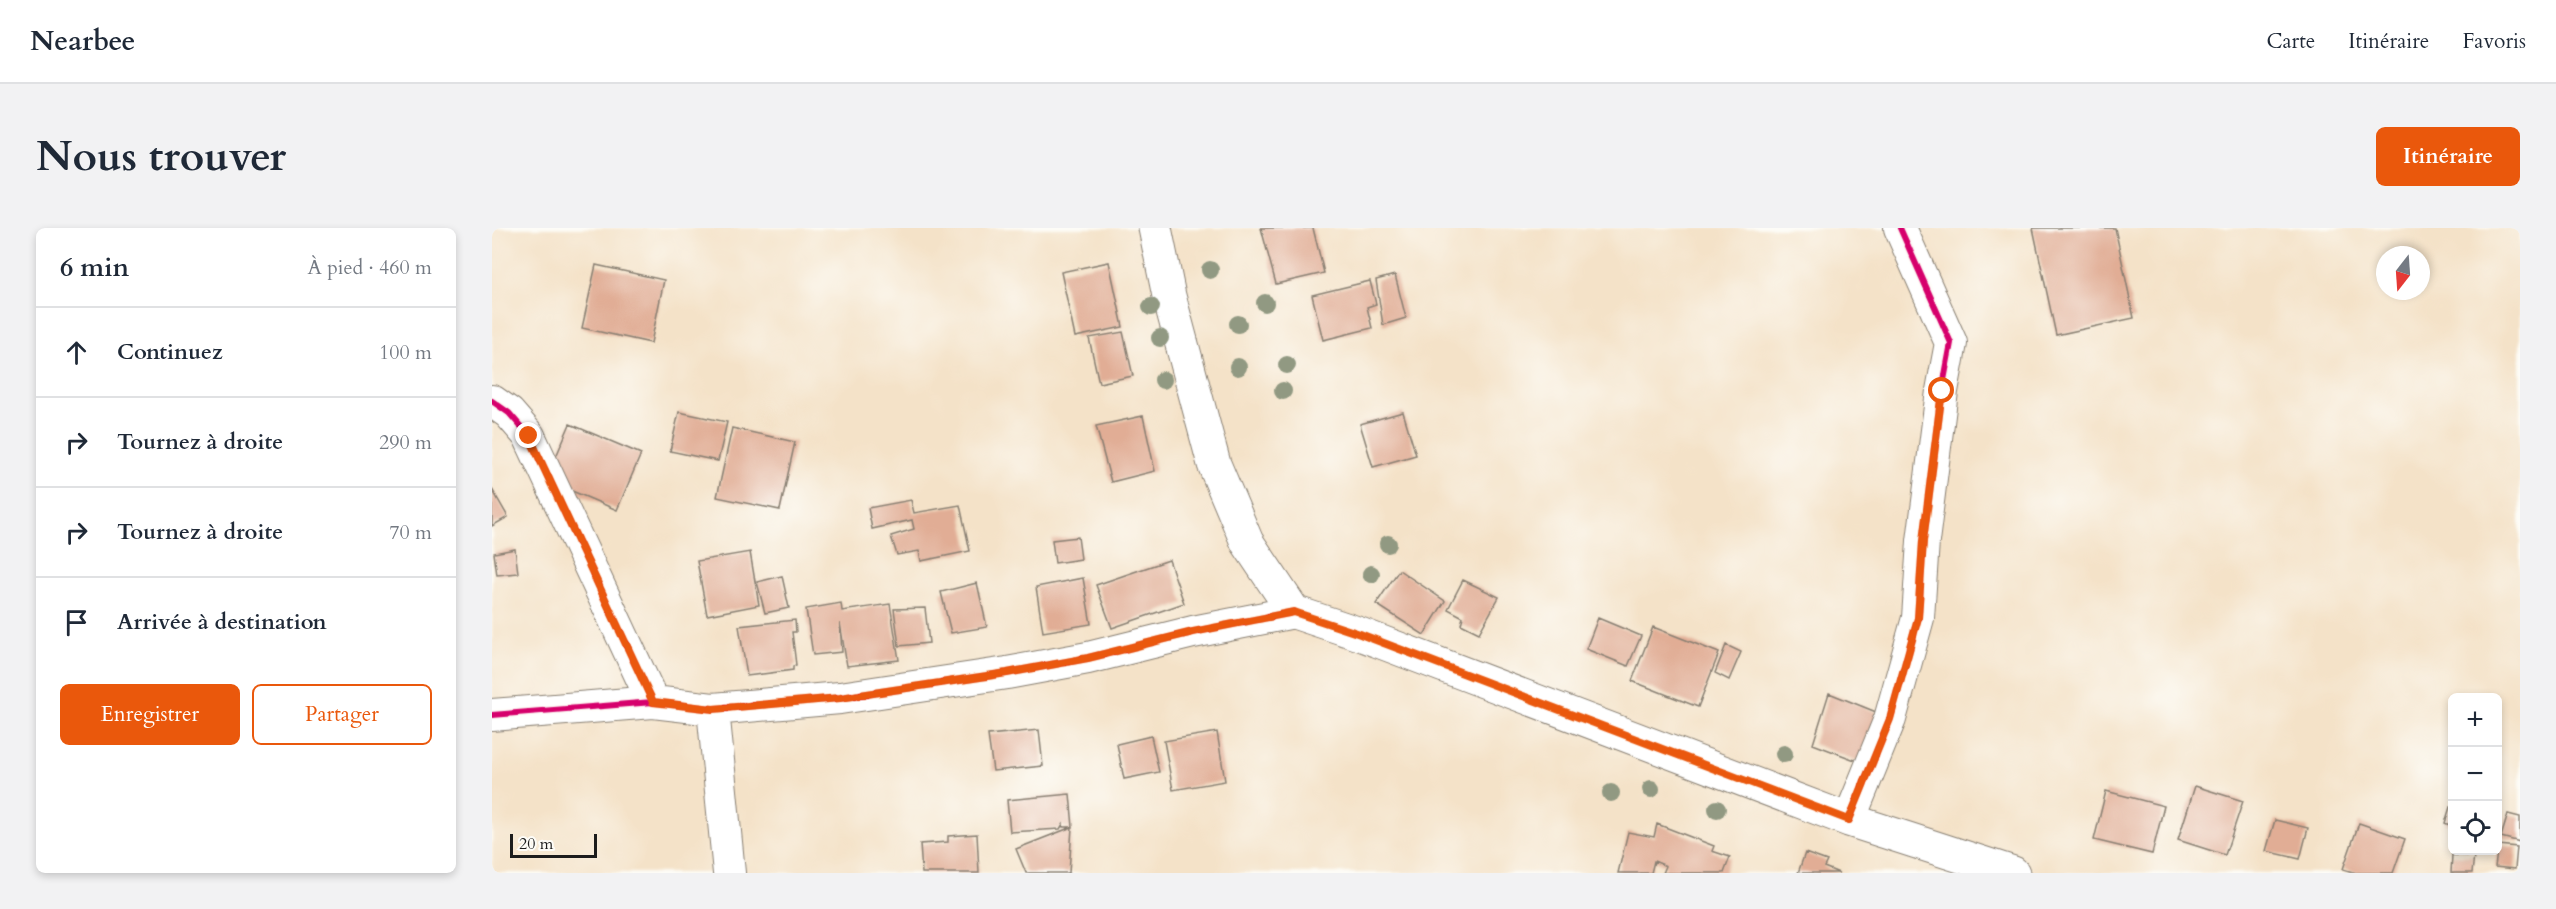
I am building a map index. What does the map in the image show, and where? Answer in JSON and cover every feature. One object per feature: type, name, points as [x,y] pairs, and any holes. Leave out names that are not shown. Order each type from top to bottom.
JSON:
[{"type":"main road","points":[[1155,228],[1169,296],[1214,464],[1247,542],[1294,612],[1360,634],[1849,820],[2013,873]]},
{"type":"street","points":[[1849,820],[1890,719],[1918,618],[1923,541],[1942,391],[1951,342],[1899,228]]},
{"type":"street","points":[[492,401],[509,413],[529,436],[653,702]]},
{"type":"street","points":[[492,715],[653,702],[713,709],[840,698],[1007,673],[1088,658],[1193,632],[1294,612]]},
{"type":"street","points":[[713,709],[729,873]]},
{"type":"building","points":[[1261,228],[1313,228],[1324,273],[1276,284]]},
{"type":"building","points":[[2033,228],[2115,228],[2134,318],[2056,335]]},
{"type":"building","points":[[1109,262],[1123,327],[1075,337],[1061,272]]},
{"type":"building","points":[[596,265],[664,280],[651,343],[582,328]]},
{"type":"building","points":[[1395,275],[1406,318],[1383,325],[1376,280]]},
{"type":"building","points":[[1370,281],[1376,304],[1367,307],[1372,328],[1323,340],[1312,295]]},
{"type":"building","points":[[1123,332],[1133,376],[1099,383],[1089,338]]},
{"type":"building","points":[[679,412],[727,422],[718,461],[670,451]]},
{"type":"building","points":[[1403,412],[1416,455],[1373,467],[1360,424]]},
{"type":"building","points":[[1143,416],[1155,471],[1111,482],[1096,426]]},
{"type":"building","points":[[570,424],[641,454],[617,510],[546,480]]},
{"type":"building","points":[[732,428],[795,442],[780,510],[717,497]]},
{"type":"building","points":[[492,489],[508,517],[492,526]]},
{"type":"building","points":[[911,500],[914,513],[960,505],[970,551],[921,561],[919,551],[897,555],[891,536],[914,529],[912,520],[872,529],[868,508]]},
{"type":"building","points":[[1078,537],[1081,559],[1055,563],[1052,540]]},
{"type":"building","points":[[515,549],[518,573],[497,575],[494,553]]},
{"type":"building","points":[[750,552],[759,605],[707,615],[697,561]]},
{"type":"building","points":[[1169,560],[1184,603],[1112,628],[1096,585]]},
{"type":"building","points":[[1399,570],[1445,601],[1424,635],[1376,604]]},
{"type":"building","points":[[782,576],[789,608],[765,613],[757,582]]},
{"type":"building","points":[[1083,578],[1091,624],[1043,632],[1036,587]]},
{"type":"building","points":[[1463,580],[1499,597],[1479,633],[1461,624],[1463,617],[1448,609]]},
{"type":"building","points":[[977,583],[987,627],[951,633],[941,592]]},
{"type":"building","points":[[841,603],[842,611],[890,604],[899,660],[847,666],[840,623],[842,652],[813,655],[806,609]]},
{"type":"building","points":[[925,608],[929,643],[899,646],[894,609]]},
{"type":"building","points":[[1598,618],[1641,636],[1628,666],[1586,649]]},
{"type":"building","points":[[795,620],[796,632],[792,632],[796,665],[793,666],[793,670],[747,676],[739,626]]},
{"type":"building","points":[[1653,627],[1719,653],[1698,707],[1632,681]]},
{"type":"building","points":[[1726,645],[1741,652],[1729,680],[1715,673]]},
{"type":"building","points":[[1829,693],[1886,716],[1868,765],[1813,744]]},
{"type":"building","points":[[1039,730],[1043,766],[993,771],[988,735]]},
{"type":"building","points":[[1217,732],[1225,781],[1173,790],[1164,741]]},
{"type":"building","points":[[1151,736],[1159,772],[1124,779],[1117,744]]},
{"type":"building","points":[[2195,786],[2243,801],[2225,855],[2178,840]]},
{"type":"building","points":[[2106,791],[2164,806],[2152,854],[2094,840]]},
{"type":"building","points":[[1070,794],[1073,827],[1063,827],[1063,824],[1060,829],[1010,832],[1007,800]]},
{"type":"building","points":[[2508,814],[2520,817],[2520,842],[2502,837]]},
{"type":"building","points":[[2275,820],[2308,828],[2300,859],[2266,851]]},
{"type":"building","points":[[2359,823],[2405,839],[2393,873],[2356,873],[2343,869]]},
{"type":"building","points":[[1657,824],[1714,846],[1712,851],[1730,857],[1724,873],[1663,873],[1666,866],[1654,861],[1651,873],[1618,873],[1628,832],[1654,837]]},
{"type":"building","points":[[1072,827],[1069,873],[1026,873],[1016,849]]},
{"type":"building","points":[[977,834],[979,873],[922,873],[920,844],[948,842],[948,836]]},
{"type":"building","points":[[2502,845],[2517,847],[2515,869],[2495,867],[2497,855],[2502,855]]},
{"type":"building","points":[[1805,853],[1827,861],[1824,867],[1839,873],[1798,873]]},
{"type":"building","points":[[2452,855],[2474,856],[2472,873],[2451,873]]},
{"type":"cycle path","points":[[1849,820],[1890,719],[1918,618],[1923,541],[1942,391],[1951,343],[1900,228]]},
{"type":"cycle path","points":[[492,401],[509,413],[529,436],[653,702]]},
{"type":"cycle path","points":[[492,715],[653,702],[713,709],[840,698],[1007,673],[1088,658],[1193,632],[1294,612]]},
{"type":"route","points":[[529,436],[653,702],[713,709],[840,698],[1007,673],[1088,658],[1193,632],[1294,612],[1360,634],[1849,820],[1890,719],[1918,618],[1923,541],[1942,391]]}]
